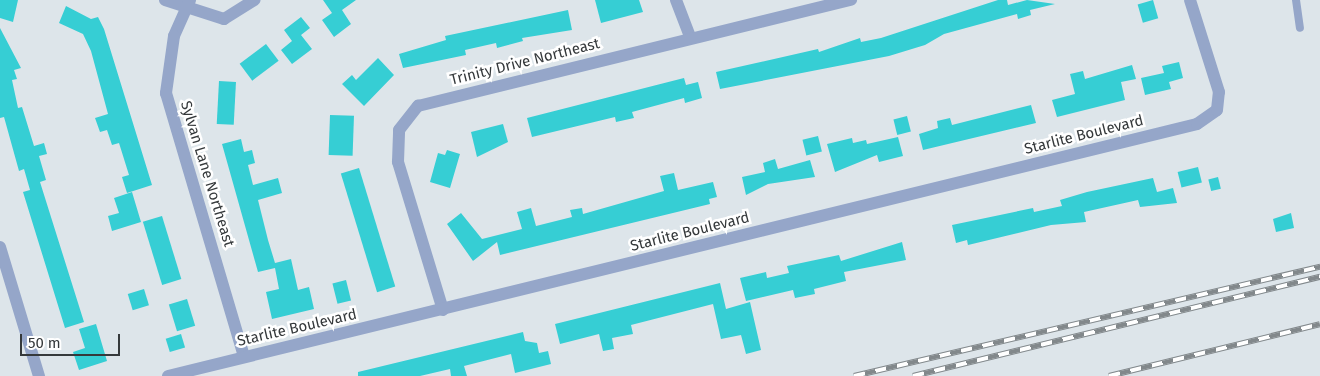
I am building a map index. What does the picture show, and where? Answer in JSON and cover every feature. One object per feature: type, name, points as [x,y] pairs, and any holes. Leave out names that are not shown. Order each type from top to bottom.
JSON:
[{"type":"street","points":[[165,0],[187,4],[224,19],[254,0]]},
{"type":"street","points":[[676,0],[690,37]]},
{"type":"street","name":"Trinity Drive Northeast","points":[[443,310],[398,162],[399,130],[408,116],[430,102],[690,37],[851,0]]},
{"type":"street","name":"Starlite Boulevard","points":[[168,376],[1197,124],[1217,110],[1219,92],[1190,0]]},
{"type":"street","name":"Sylvan Lane Northeast","points":[[187,4],[170,52],[166,94],[244,357]]},
{"type":"street","points":[[0,247],[39,376]]},
{"type":"lane","points":[[1296,0],[1300,28]]},
{"type":"building","points":[[0,0],[18,0],[13,22],[0,18]]},
{"type":"building","points":[[323,0],[356,0],[342,10],[351,24],[334,37],[322,20],[332,13]]},
{"type":"building","points":[[595,0],[639,0],[643,12],[601,23]]},
{"type":"building","points":[[998,0],[1007,0],[1008,5],[1027,0],[1055,4],[1030,10],[1031,15],[1018,19],[1017,14],[944,34],[925,45],[889,56],[720,89],[716,72],[818,49],[819,52],[860,38],[861,42],[881,38]]},
{"type":"building","points":[[1153,0],[1158,18],[1143,23],[1138,4]]},
{"type":"building","points":[[66,6],[91,19],[98,17],[104,29],[152,185],[127,193],[122,177],[129,175],[119,143],[112,145],[107,130],[100,132],[95,118],[108,114],[91,51],[83,34],[59,23]]},
{"type":"building","points":[[568,10],[572,30],[522,38],[523,41],[497,48],[496,43],[465,50],[466,55],[403,68],[399,54],[446,40],[445,36]]},
{"type":"building","points":[[301,17],[310,28],[301,35],[312,49],[292,64],[281,50],[292,41],[284,30]]},
{"type":"building","points":[[0,28],[21,68],[14,70],[17,79],[12,80],[18,108],[22,107],[34,146],[44,143],[47,154],[39,156],[46,180],[40,182],[84,322],[65,328],[23,192],[30,190],[24,169],[19,171],[4,117],[0,118]]},
{"type":"building","points":[[266,44],[279,61],[252,81],[240,64]]},
{"type":"building","points":[[378,58],[394,75],[364,106],[342,84],[352,75],[356,80]]},
{"type":"building","points":[[1179,62],[1183,78],[1169,82],[1171,89],[1145,95],[1141,78],[1164,73],[1162,66]]},
{"type":"building","points":[[1132,65],[1136,79],[1121,82],[1125,100],[1057,117],[1052,100],[1075,94],[1070,74],[1083,71],[1085,79]]},
{"type":"building","points":[[684,78],[686,85],[698,82],[702,98],[685,103],[684,98],[632,112],[634,118],[616,122],[615,117],[532,137],[527,118]]},
{"type":"building","points":[[219,81],[236,82],[234,125],[217,124]]},
{"type":"building","points":[[1031,105],[1036,123],[923,150],[919,134],[938,128],[937,121],[950,118],[952,125]]},
{"type":"building","points":[[330,115],[354,116],[353,156],[329,155]]},
{"type":"building","points":[[907,116],[911,132],[897,135],[893,119]]},
{"type":"building","points":[[503,124],[508,142],[477,157],[471,132]]},
{"type":"building","points":[[818,136],[822,152],[806,155],[802,140]]},
{"type":"building","points":[[898,137],[903,156],[879,162],[877,155],[835,172],[827,144],[852,138],[853,143],[866,140],[867,144]]},
{"type":"building","points":[[241,139],[244,152],[252,150],[255,163],[248,165],[253,185],[278,178],[282,193],[258,200],[268,240],[275,263],[291,259],[298,290],[309,287],[314,309],[272,319],[266,292],[279,289],[275,268],[258,272],[222,144]]},
{"type":"building","points":[[447,150],[460,154],[450,188],[430,182],[438,153],[445,155]]},
{"type":"building","points":[[775,159],[778,169],[810,160],[815,177],[768,184],[746,195],[742,177],[765,172],[763,163]]},
{"type":"building","points":[[1198,167],[1202,183],[1181,188],[1178,172]]},
{"type":"building","points":[[359,168],[395,287],[377,292],[341,174]]},
{"type":"building","points":[[674,173],[678,190],[713,182],[717,197],[709,199],[710,204],[500,255],[497,242],[473,261],[447,224],[461,213],[482,239],[522,229],[517,212],[531,208],[536,226],[572,217],[570,210],[582,208],[583,214],[664,191],[660,176]]},
{"type":"building","points":[[1218,177],[1221,189],[1211,191],[1208,179]]},
{"type":"building","points":[[1153,178],[1157,192],[1173,188],[1177,203],[1140,207],[1138,200],[1084,212],[1086,222],[1051,225],[968,245],[967,240],[956,243],[952,225],[1033,208],[1034,212],[1062,206],[1060,200],[1087,192]]},
{"type":"building","points":[[132,192],[141,222],[112,231],[108,216],[119,213],[114,198]]},
{"type":"building","points":[[1291,213],[1294,228],[1276,232],[1273,219]]},
{"type":"building","points":[[162,216],[181,279],[162,285],[143,222]]},
{"type":"building","points":[[902,242],[906,260],[844,272],[846,281],[814,289],[815,294],[795,298],[793,290],[746,301],[740,278],[766,272],[767,278],[789,273],[787,266],[839,255],[841,261]]},
{"type":"building","points":[[346,280],[351,300],[337,304],[332,283]]},
{"type":"building","points":[[720,283],[726,309],[750,302],[761,350],[746,354],[741,335],[721,339],[713,304],[631,325],[633,334],[612,338],[614,349],[603,351],[599,334],[560,344],[555,324]]},
{"type":"building","points":[[144,289],[149,305],[133,310],[128,294]]},
{"type":"building","points":[[187,299],[195,326],[177,331],[169,305]]},
{"type":"building","points":[[96,324],[107,361],[79,370],[73,352],[85,348],[79,329]]},
{"type":"building","points":[[523,332],[525,341],[537,343],[539,353],[548,351],[551,364],[515,373],[511,354],[464,366],[467,376],[451,376],[450,369],[420,376],[358,376],[358,372]]},
{"type":"building","points":[[181,334],[185,347],[170,352],[166,339]]},
{"type":"railway","points":[[854,376],[1320,267]]},
{"type":"railway","points":[[913,376],[1320,277]]},
{"type":"railway","points":[[1109,376],[1320,324]]}]
